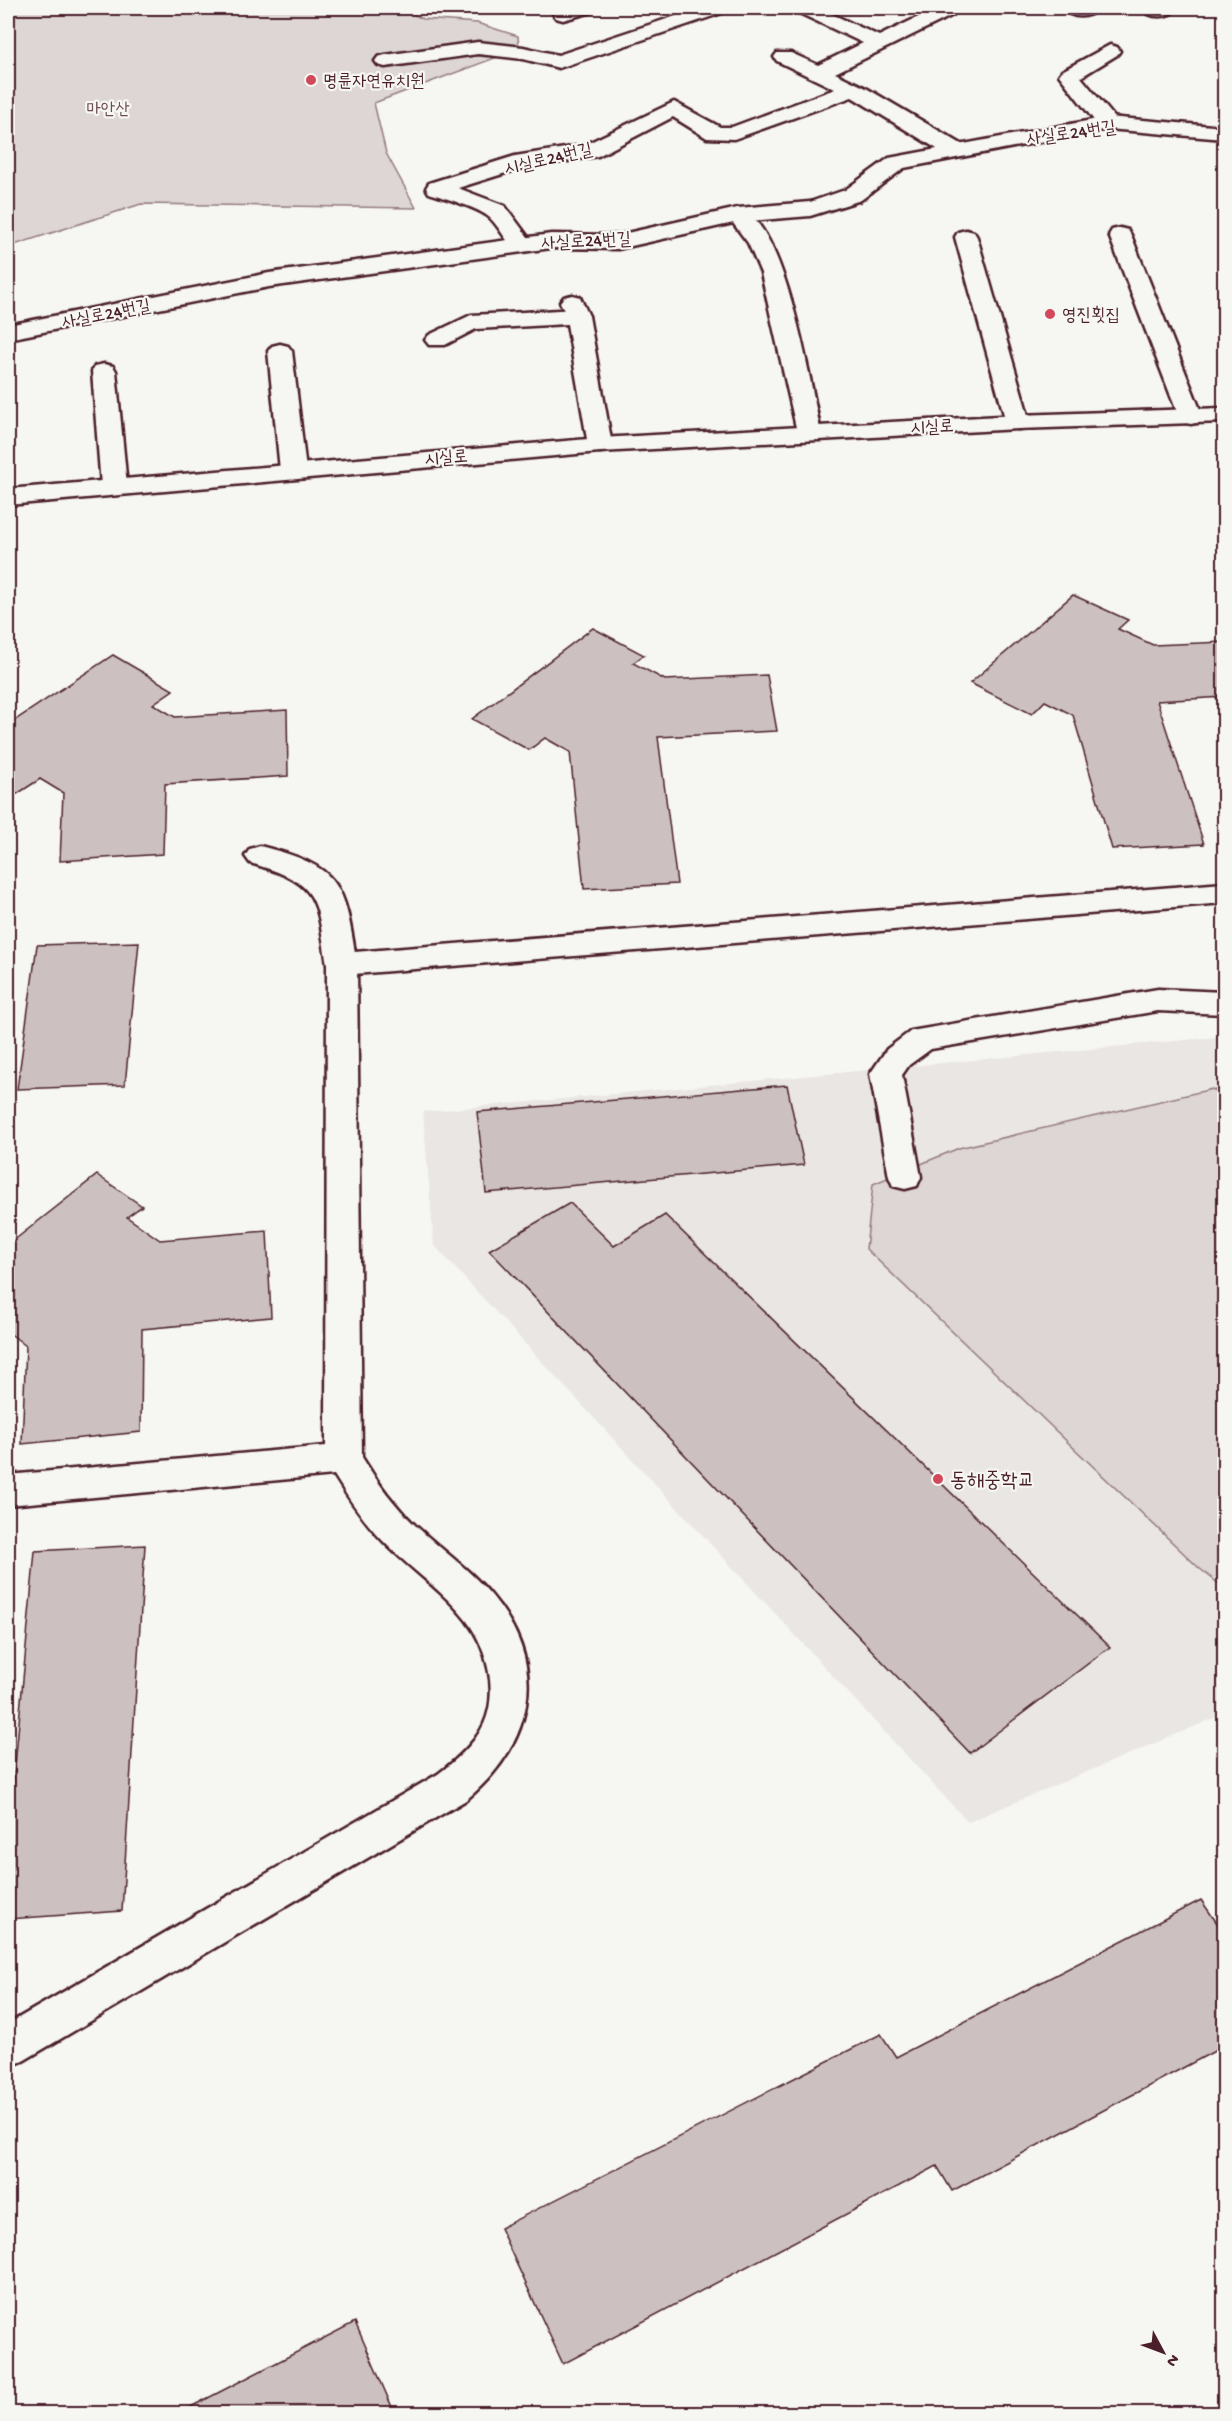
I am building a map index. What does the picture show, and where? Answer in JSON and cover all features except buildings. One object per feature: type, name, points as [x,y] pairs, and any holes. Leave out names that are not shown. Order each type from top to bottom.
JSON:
[{"type":"street","points":[[563,14],[585,8]]},
{"type":"street","points":[[385,61],[478,48],[523,53],[559,62],[718,8]]},
{"type":"street","points":[[804,8],[878,43]]},
{"type":"street","points":[[1072,8],[1080,11],[1088,8]]},
{"type":"street","points":[[1151,8],[1158,11],[1167,8]]},
{"type":"street","points":[[818,73],[946,11]]},
{"type":"street","points":[[1108,123],[1069,75],[1110,51]]},
{"type":"street","points":[[784,57],[853,89],[955,150]]},
{"type":"street","name":"시실로24번길","points":[[437,188],[515,164],[590,151],[674,108],[715,133],[734,133],[853,89]]},
{"type":"street","name":"사실로24번길","points":[[8,332],[269,280],[551,241],[618,242],[738,215],[810,209],[834,204],[853,195],[897,163],[955,150],[1108,123],[1224,134]]},
{"type":"street","points":[[424,167],[437,188],[497,211],[523,245]]},
{"type":"street","points":[[738,215],[759,242],[772,273],[809,432]]},
{"type":"street","points":[[1120,235],[1191,417]]},
{"type":"street","points":[[966,237],[1018,422]]},
{"type":"street","points":[[437,340],[471,322],[574,309],[600,445]]},
{"type":"street","points":[[280,351],[292,470]]},
{"type":"street","points":[[104,371],[114,486]]},
{"type":"street","name":"시실로","points":[[8,497],[292,470],[600,445],[809,432],[1224,415]]},
{"type":"street","points":[[8,2047],[453,1788],[473,1770],[503,1726],[508,1696],[507,1663],[494,1630],[479,1608],[454,1582],[392,1527],[367,1496],[344,1459],[342,964],[330,900],[317,878],[293,863],[260,856]]},
{"type":"street","points":[[342,964],[1224,893]]},
{"type":"street","points":[[906,1176],[886,1074],[898,1057],[922,1039],[1158,1000],[1224,1004]]},
{"type":"street","points":[[8,1490],[344,1459]]},
{"type":"shaded area","name":"동해중학교","points":[[1217,1037],[1224,1042],[1224,1714],[968,1822],[434,1245],[423,1112]]},
{"type":"green space","name":"마안산","points":[[8,8],[412,8],[408,12],[423,19],[477,23],[518,36],[519,49],[374,103],[386,153],[416,208],[141,204],[8,247]]},
{"type":"green space","points":[[1212,1089],[1224,1095],[1224,1588],[1199,1568],[866,1249],[873,1184],[959,1148]]},
{"type":"place","name":"명륜자연유치원","points":[[311,80]]},
{"type":"place","name":"영진횟집","points":[[1050,314]]},
{"type":"place","name":"동해중학교","points":[[938,1479]]}]
